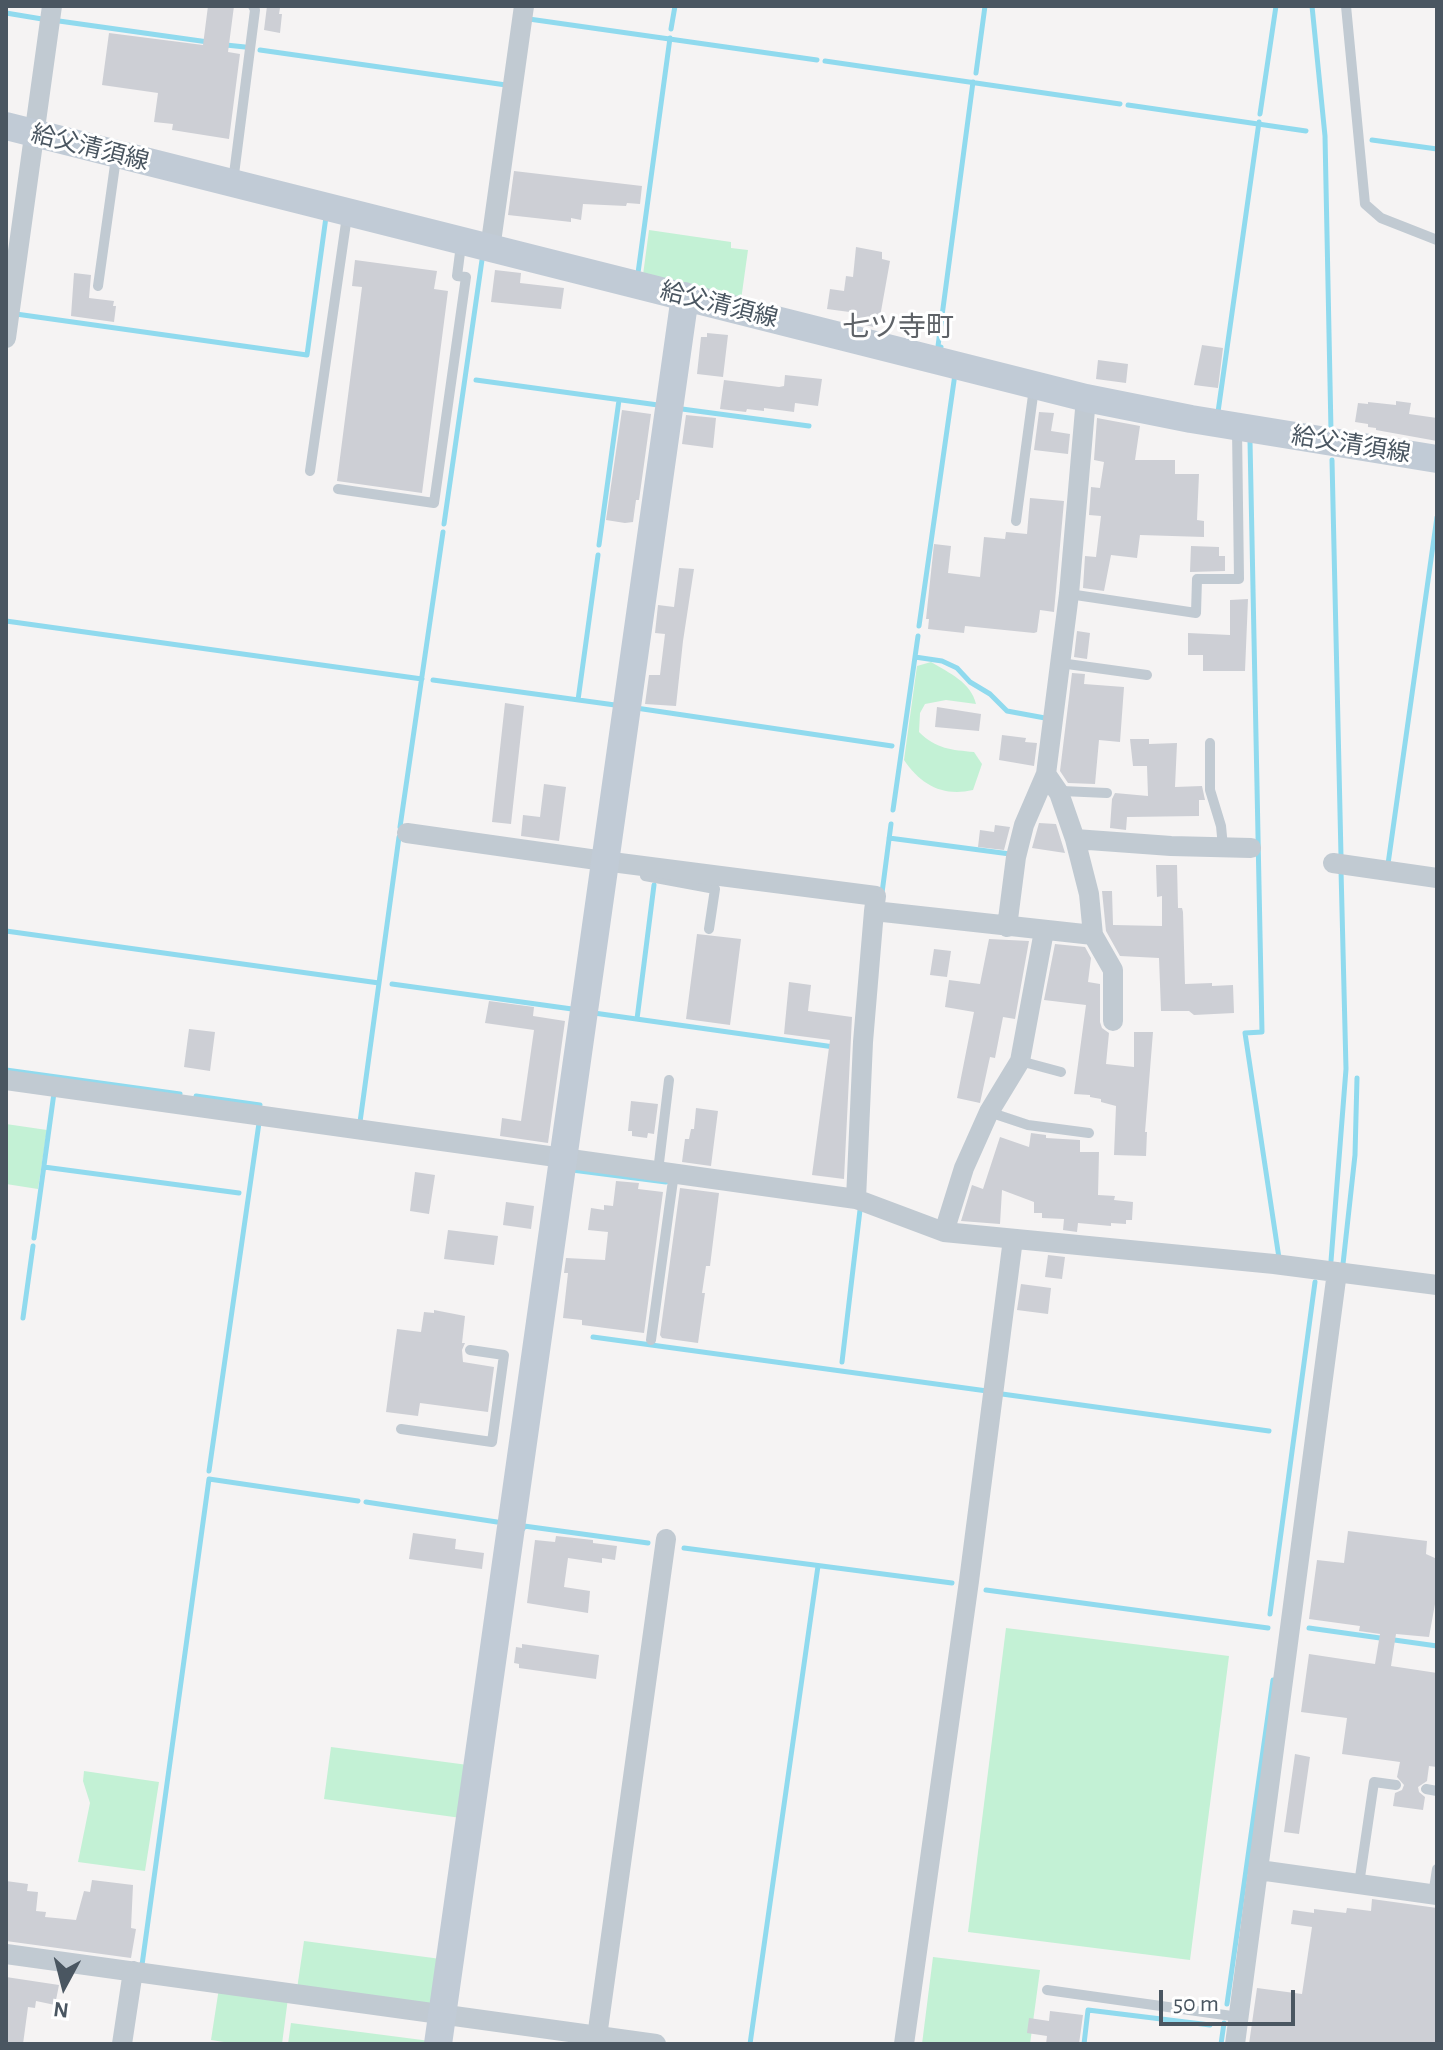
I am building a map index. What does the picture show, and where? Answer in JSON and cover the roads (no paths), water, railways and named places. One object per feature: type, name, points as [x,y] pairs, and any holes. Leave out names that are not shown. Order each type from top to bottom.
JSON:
[{"type":"street","points":[[6,338],[52,6]]},
{"type":"street","points":[[490,249],[524,6]]},
{"type":"street","name":"給父清須線","points":[[6,126],[1086,398],[1237,427],[1437,459]]},
{"type":"street","points":[[438,2044],[685,296]]},
{"type":"street","points":[[1007,927],[1016,857],[1024,825],[1046,774],[1069,594],[1086,398]]},
{"type":"street","points":[[1046,774],[1059,793],[1075,839],[1089,894],[1093,935],[1113,970],[1113,1021]]},
{"type":"street","points":[[407,833],[604,865],[876,896],[863,1042],[856,1199]]},
{"type":"street","points":[[1075,839],[1251,848]]},
{"type":"street","points":[[1333,863],[1437,878]]},
{"type":"street","points":[[874,911],[1093,935]]},
{"type":"street","points":[[944,1232],[964,1168],[989,1112],[1020,1061],[1044,931]]},
{"type":"street","points":[[6,1080],[856,1199],[944,1232],[1111,1247],[1437,1285]]},
{"type":"street","points":[[904,2044],[1013,1239]]},
{"type":"street","points":[[1235,2044],[1337,1272]]},
{"type":"street","points":[[596,2040],[666,1539]]},
{"type":"street","points":[[1259,1870],[1435,1895]]},
{"type":"street","points":[[6,1954],[442,2014],[596,2040],[656,2044]]},
{"type":"street","points":[[122,2044],[133,1971]]},
{"type":"lane","points":[[232,184],[255,10],[253,6]]},
{"type":"lane","points":[[1346,6],[1365,204],[1381,218],[1437,240]]},
{"type":"lane","points":[[98,286],[116,155]]},
{"type":"lane","points":[[310,471],[347,213]]},
{"type":"lane","points":[[338,489],[434,503],[466,277],[457,276],[462,242]]},
{"type":"lane","points":[[1016,521],[1034,385]]},
{"type":"lane","points":[[1069,594],[1196,613],[1197,579],[1239,579],[1237,427]]},
{"type":"lane","points":[[1060,663],[1147,675]]},
{"type":"lane","points":[[1210,743],[1210,790],[1221,826],[1223,847]]},
{"type":"lane","points":[[1059,793],[1107,793]]},
{"type":"lane","points":[[604,865],[715,889],[709,929]]},
{"type":"lane","points":[[1020,1061],[1061,1072]]},
{"type":"lane","points":[[651,1340],[666,1172],[669,1080]]},
{"type":"lane","points":[[989,1112],[1028,1125],[1089,1133]]},
{"type":"lane","points":[[401,1429],[492,1442],[504,1355],[470,1350]]},
{"type":"lane","points":[[500,1388],[530,1392]]},
{"type":"lane","points":[[1359,1884],[1374,1782],[1396,1785]]},
{"type":"lane","points":[[1435,1895],[1437,1869]]},
{"type":"lane","points":[[1047,1990],[1239,2017]]},
{"type":"waterway","points":[[671,29],[675,6]]},
{"type":"waterway","points":[[976,73],[985,6]]},
{"type":"waterway","points":[[1260,114],[1276,6]]},
{"type":"waterway","points":[[1312,6],[1325,136],[1331,431]]},
{"type":"waterway","points":[[6,13],[42,19]]},
{"type":"waterway","points":[[529,19],[817,60]]},
{"type":"waterway","points":[[59,21],[208,42]]},
{"type":"waterway","points":[[638,273],[670,38]]},
{"type":"waterway","points":[[226,45],[245,47]]},
{"type":"waterway","points":[[260,50],[506,85]]},
{"type":"waterway","points":[[825,61],[1120,104]]},
{"type":"waterway","points":[[941,347],[938,346],[973,82]]},
{"type":"waterway","points":[[1128,105],[1306,131]]},
{"type":"waterway","points":[[1218,412],[1259,122]]},
{"type":"waterway","points":[[1372,140],[1437,149]]},
{"type":"waterway","points":[[16,314],[307,355],[326,217]]},
{"type":"waterway","points":[[444,524],[482,260]]},
{"type":"waterway","points":[[919,626],[955,374]]},
{"type":"waterway","points":[[476,380],[658,405]]},
{"type":"waterway","points":[[599,545],[619,400]]},
{"type":"waterway","points":[[682,409],[809,426]]},
{"type":"waterway","points":[[1250,441],[1262,1032],[1245,1033],[1279,1258]]},
{"type":"waterway","points":[[1332,460],[1341,856]]},
{"type":"waterway","points":[[1388,864],[1437,517]]},
{"type":"waterway","points":[[400,827],[443,532]]},
{"type":"waterway","points":[[578,700],[598,555]]},
{"type":"waterway","points":[[6,621],[422,679]]},
{"type":"waterway","points":[[893,810],[918,636]]},
{"type":"waterway","points":[[915,657],[942,661],[957,668],[1007,711],[1045,718]]},
{"type":"waterway","points":[[433,680],[615,705]]},
{"type":"waterway","points":[[636,708],[892,746]]},
{"type":"waterway","points":[[882,893],[891,824]]},
{"type":"waterway","points":[[360,1122],[399,837]]},
{"type":"waterway","points":[[889,838],[1010,854]]},
{"type":"waterway","points":[[1331,1261],[1346,1069],[1341,870]]},
{"type":"waterway","points":[[637,1019],[654,885]]},
{"type":"waterway","points":[[6,931],[379,983]]},
{"type":"waterway","points":[[392,984],[572,1009]]},
{"type":"waterway","points":[[594,1013],[834,1047]]},
{"type":"waterway","points":[[6,1070],[180,1094]]},
{"type":"waterway","points":[[1343,1264],[1355,1155],[1357,1078]]},
{"type":"waterway","points":[[34,1238],[54,1093]]},
{"type":"waterway","points":[[196,1096],[260,1105]]},
{"type":"waterway","points":[[209,1471],[259,1123]]},
{"type":"waterway","points":[[44,1167],[239,1193]]},
{"type":"waterway","points":[[572,1170],[666,1182]]},
{"type":"waterway","points":[[842,1362],[860,1210]]},
{"type":"waterway","points":[[23,1318],[33,1246]]},
{"type":"waterway","points":[[1270,1614],[1315,1282]]},
{"type":"waterway","points":[[593,1337],[987,1391]]},
{"type":"waterway","points":[[1002,1394],[1269,1431]]},
{"type":"waterway","points":[[142,1965],[209,1479],[358,1501]]},
{"type":"waterway","points":[[366,1502],[497,1522]]},
{"type":"waterway","points":[[523,1529],[524,1526],[648,1543]]},
{"type":"waterway","points":[[684,1548],[952,1583]]},
{"type":"waterway","points":[[750,2044],[818,1566]]},
{"type":"waterway","points":[[986,1590],[1268,1628]]},
{"type":"waterway","points":[[1309,1628],[1437,1646]]},
{"type":"waterway","points":[[1227,2004],[1273,1680]]},
{"type":"waterway","points":[[1084,2044],[1088,2010],[1210,2025]]},
{"type":"waterway","points":[[1221,2044],[1224,2023]]},
{"type":"district","name":"七ツ寺町","points":[[898,328]]}]
